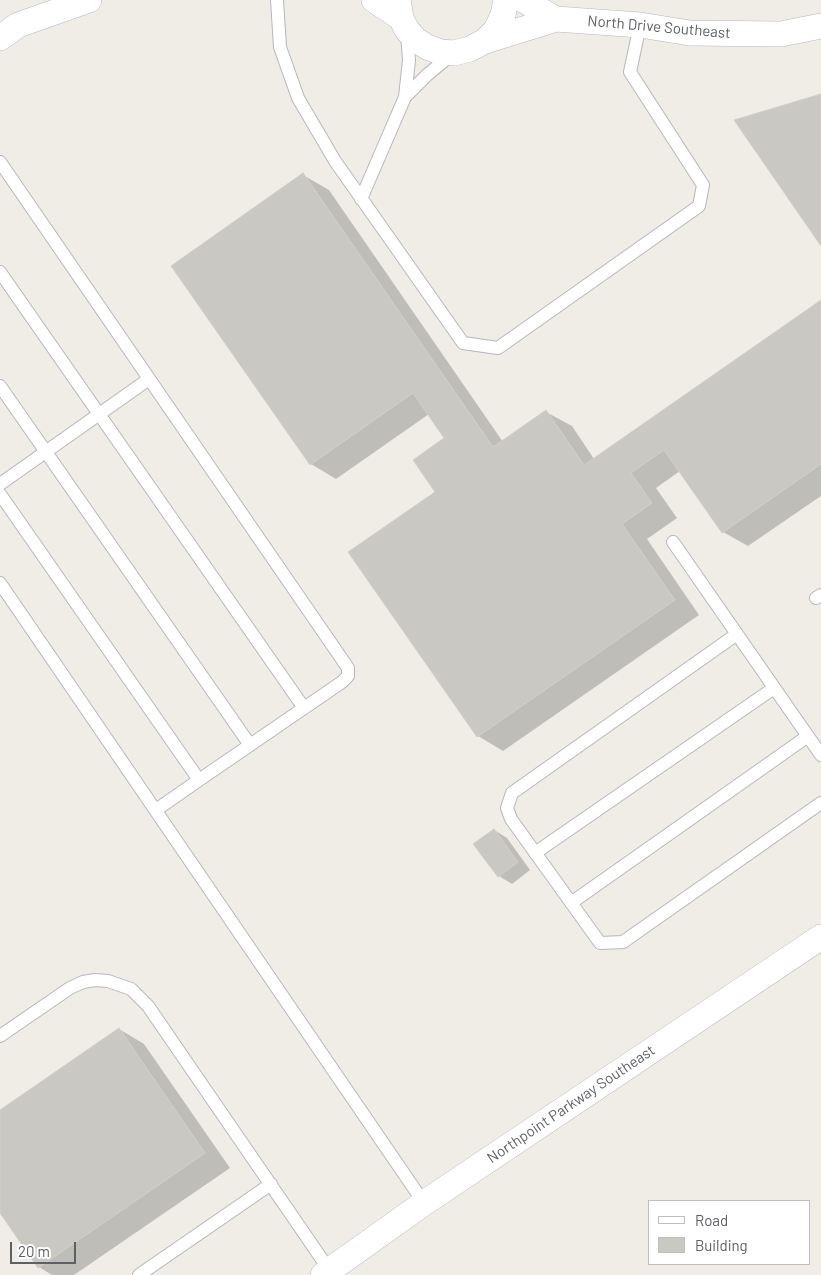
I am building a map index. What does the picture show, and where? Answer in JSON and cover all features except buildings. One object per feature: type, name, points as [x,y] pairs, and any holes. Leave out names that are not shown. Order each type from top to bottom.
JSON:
[{"type":"street","points":[[0,38],[18,26],[90,0]]},
{"type":"street","points":[[374,0],[402,16],[416,40],[440,52],[454,53]]},
{"type":"street","points":[[485,41],[496,30],[503,15],[506,0]]},
{"type":"street","name":"North Drive Southeast","points":[[523,0],[556,19]]},
{"type":"street","name":"North Drive Southeast","points":[[454,53],[470,49],[485,41],[556,19],[640,25],[690,32],[781,34],[821,26]]},
{"type":"street","name":"Northpoint Parkway Southeast","points":[[329,1273],[424,1203],[821,937]]},
{"type":"lane","points":[[277,0],[280,47],[298,98],[335,161],[462,343],[498,348],[699,206],[703,185],[630,72],[640,25]]},
{"type":"lane","points":[[362,199],[405,97],[409,60],[402,16]]},
{"type":"lane","points":[[405,97],[427,75],[454,53]]},
{"type":"lane","points":[[0,162],[348,668],[348,676],[342,682],[156,810]]},
{"type":"lane","points":[[0,272],[304,708]]},
{"type":"lane","points":[[0,484],[150,380]]},
{"type":"lane","points":[[0,386],[250,745]]},
{"type":"lane","points":[[0,494],[199,780]]},
{"type":"lane","points":[[673,542],[821,755]]},
{"type":"lane","points":[[0,583],[424,1203]]},
{"type":"lane","points":[[737,634],[512,793],[507,808],[511,819],[600,943],[623,942],[821,802]]},
{"type":"lane","points":[[535,853],[774,688]]},
{"type":"lane","points":[[571,903],[808,736]]},
{"type":"lane","points":[[0,1036],[64,992],[83,982],[95,980],[108,981],[131,990],[148,1006],[271,1184],[329,1273]]},
{"type":"lane","points":[[139,1275],[271,1184]]}]
